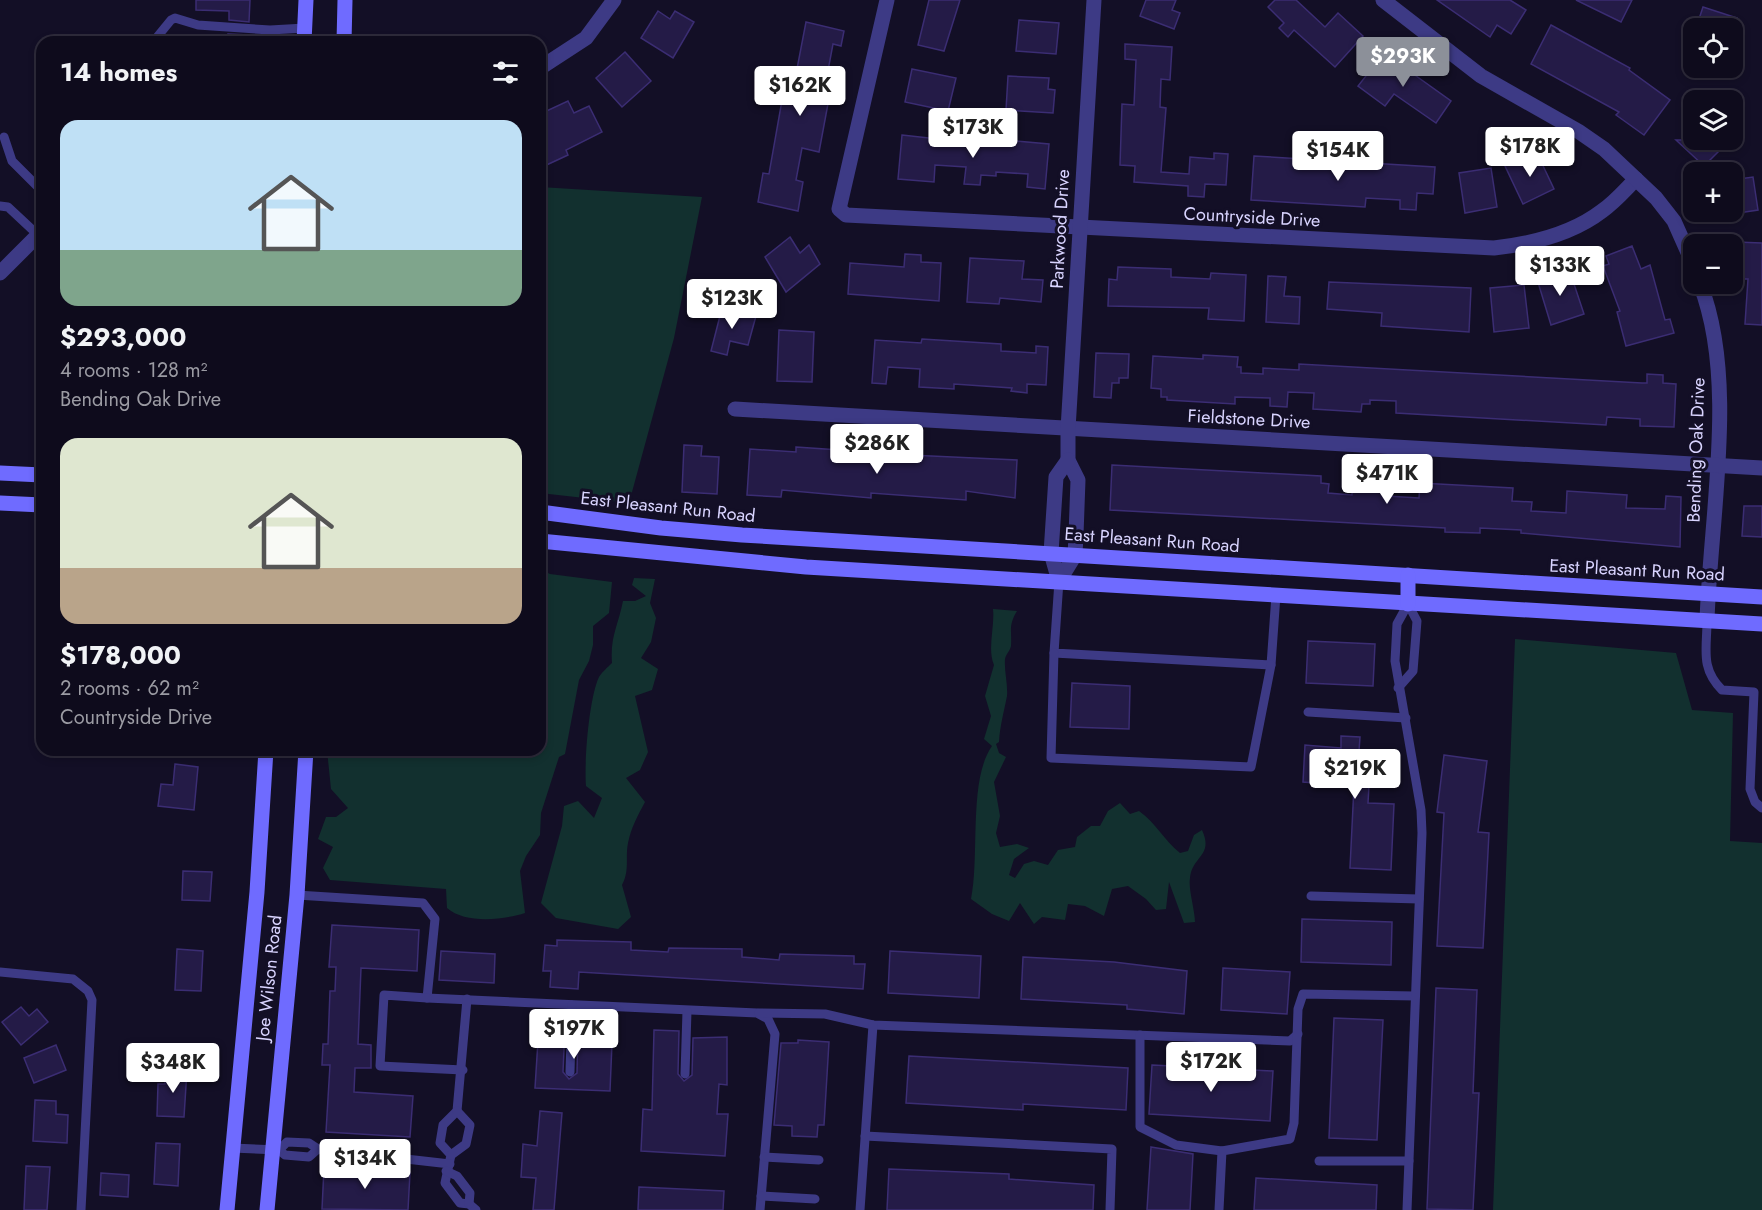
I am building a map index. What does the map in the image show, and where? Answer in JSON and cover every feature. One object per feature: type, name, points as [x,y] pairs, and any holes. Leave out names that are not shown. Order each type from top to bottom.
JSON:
[{"type":"main road","points":[[304,35],[306,0]]},
{"type":"main road","points":[[344,36],[345,0]]},
{"type":"main road","points":[[0,473],[36,476]]},
{"type":"main road","points":[[0,503],[36,506]]},
{"type":"main road","name":"East Pleasant Run Road","points":[[546,513],[660,528],[742,535],[1762,597]]},
{"type":"main road","points":[[546,542],[806,567],[1762,624]]},
{"type":"main road","points":[[1408,575],[1408,604]]},
{"type":"main road","name":"Joe Wilson Road","points":[[227,1210],[257,892],[266,756]]},
{"type":"main road","name":"Joe Wilson Road","points":[[267,1210],[276,1150],[297,895],[306,756]]},
{"type":"street","points":[[546,64],[586,38],[614,0]]},
{"type":"street","name":"Countryside Drive","points":[[887,0],[839,209],[846,215],[1494,248],[1529,244],[1566,230],[1602,212],[1636,179]]},
{"type":"street","name":"Parkwood Drive","points":[[1059,581],[1074,555],[1078,480],[1068,460],[1068,429],[1094,0]]},
{"type":"street","points":[[1383,0],[1421,32],[1481,76],[1578,130],[1604,149],[1656,198],[1674,221],[1683,242]]},
{"type":"street","points":[[0,273],[36,237]]},
{"type":"street","name":"Bending Oak Drive","points":[[1704,294],[1717,350],[1719,383],[1717,465],[1707,621]]},
{"type":"street","name":"Fieldstone Drive","points":[[735,409],[1762,468]]},
{"type":"street","name":"Parkwood Drive","points":[[1059,581],[1052,554],[1056,477],[1068,460]]},
{"type":"lane","points":[[158,36],[175,18],[198,25],[304,35]]},
{"type":"lane","points":[[4,137],[12,161],[36,185]]},
{"type":"lane","points":[[0,206],[8,207],[36,230]]},
{"type":"lane","points":[[1059,581],[1051,758],[1251,767],[1271,665],[1276,595]]},
{"type":"lane","points":[[1407,1210],[1421,810],[1395,661],[1397,624],[1408,604]]},
{"type":"lane","points":[[1398,688],[1413,671],[1418,621],[1408,604]]},
{"type":"lane","points":[[1707,621],[1706,668],[1711,679],[1722,690],[1758,692],[1750,789],[1755,802],[1762,808]]},
{"type":"lane","points":[[1054,653],[1271,665]]},
{"type":"lane","points":[[1308,712],[1406,718]]},
{"type":"lane","points":[[297,895],[423,903],[435,919],[426,998]]},
{"type":"lane","points":[[1311,896],[1419,899]]},
{"type":"lane","points":[[0,972],[74,979],[88,991],[92,1000],[81,1210]]},
{"type":"lane","points":[[1140,1035],[1140,1126],[1176,1145],[1222,1151],[1290,1139],[1294,1124],[1298,1009],[1303,994],[1415,996]]},
{"type":"lane","points":[[463,1070],[380,1066],[384,995],[687,1011],[825,1014],[873,1025],[1290,1041],[1298,1034]]},
{"type":"lane","points":[[457,1111],[470,1125],[466,1144],[449,1164],[445,1183],[460,1203],[473,1207],[470,1193],[449,1164],[440,1143],[443,1125],[457,1111],[463,1070],[467,999]]},
{"type":"lane","points":[[570,1072],[572,1005]]},
{"type":"lane","points":[[685,1074],[687,1011]]},
{"type":"lane","points":[[757,1013],[768,1019],[774,1034],[760,1210]]},
{"type":"lane","points":[[860,1210],[873,1025]]},
{"type":"lane","points":[[865,1136],[1112,1149],[1110,1210]]},
{"type":"lane","points":[[276,1150],[287,1142],[309,1143],[318,1149],[449,1164]]},
{"type":"lane","points":[[232,1148],[276,1150],[285,1155],[309,1157],[318,1149]]},
{"type":"lane","points":[[1220,1210],[1222,1151]]},
{"type":"lane","points":[[764,1157],[819,1160]]},
{"type":"lane","points":[[1319,1161],[1409,1161]]},
{"type":"lane","points":[[761,1196],[815,1199]]},
{"type":"green space","points":[[546,187],[702,197],[674,338],[629,503],[546,494]]},
{"type":"green space","points":[[546,572],[612,582],[609,613],[593,626],[593,645],[589,661],[579,680],[565,754],[559,757],[541,813],[540,835],[526,856],[520,871],[525,913],[495,919],[464,917],[447,908],[446,889],[330,880],[323,868],[333,847],[318,839],[326,817],[336,817],[348,808],[331,789],[328,756],[546,756]]},
{"type":"green space","points":[[634,578],[655,579],[650,603],[656,618],[651,642],[641,658],[658,669],[652,690],[635,696],[648,752],[640,770],[626,778],[645,802],[629,837],[627,869],[622,885],[631,917],[618,929],[556,918],[541,903],[562,826],[564,806],[578,801],[594,818],[602,798],[586,786],[592,700],[599,677],[612,663],[613,639],[623,601],[635,601],[646,596],[632,585]]},
{"type":"green space","points":[[993,609],[1017,611],[1011,624],[1011,646],[1005,659],[1007,696],[999,742],[996,744],[999,753],[1006,757],[994,782],[1000,816],[996,833],[1000,847],[1017,844],[1029,848],[1014,859],[1009,875],[1015,878],[1024,864],[1034,861],[1048,865],[1058,850],[1075,847],[1077,837],[1091,826],[1100,826],[1108,811],[1120,803],[1130,814],[1139,811],[1145,816],[1180,853],[1188,851],[1194,835],[1202,830],[1205,839],[1204,851],[1194,865],[1190,883],[1195,922],[1184,923],[1169,882],[1166,909],[1156,910],[1146,899],[1128,886],[1112,889],[1104,916],[1085,906],[1068,904],[1065,920],[1042,917],[1034,924],[1020,903],[1009,921],[992,914],[971,899],[974,881],[977,798],[980,778],[992,746],[984,739],[991,716],[985,696],[994,665],[991,652]]},
{"type":"green space","points":[[1515,639],[1676,653],[1692,710],[1733,713],[1730,841],[1762,843],[1762,1210],[1493,1210]]},
{"type":"building","points":[[196,0],[250,0],[249,22],[229,20],[229,11],[196,10]]},
{"type":"building","points":[[929,0],[960,0],[944,51],[918,45]]},
{"type":"building","points":[[1146,0],[1176,0],[1172,10],[1180,13],[1174,29],[1140,16]]},
{"type":"building","points":[[1275,0],[1296,0],[1325,27],[1338,13],[1363,36],[1335,67],[1294,30],[1288,37],[1279,28],[1284,23],[1268,7]]},
{"type":"building","points":[[1437,0],[1510,0],[1526,10],[1511,34],[1497,25],[1490,37]]},
{"type":"building","points":[[1576,0],[1632,0],[1621,22]]},
{"type":"building","points":[[1703,7],[1737,18],[1699,18]]},
{"type":"building","points":[[658,11],[670,19],[675,11],[694,22],[673,58],[641,38]]},
{"type":"building","points":[[1019,20],[1059,23],[1056,54],[1016,51]]},
{"type":"building","points":[[806,22],[844,31],[841,46],[833,44],[825,92],[830,93],[819,152],[802,148],[796,180],[803,182],[798,211],[758,202],[763,173],[769,174],[787,72],[796,74]]},
{"type":"building","points":[[1551,25],[1630,68],[1629,70],[1670,100],[1644,135],[1616,115],[1619,112],[1531,64]]},
{"type":"building","points":[[228,34],[248,35],[248,36],[228,36]]},
{"type":"building","points":[[1125,44],[1172,47],[1170,80],[1161,79],[1160,107],[1166,108],[1161,172],[1189,174],[1190,157],[1214,159],[1214,153],[1228,154],[1226,185],[1205,184],[1204,197],[1188,196],[1188,186],[1134,182],[1135,166],[1120,165],[1122,104],[1134,105],[1136,60],[1125,59]]},
{"type":"building","points":[[625,52],[651,81],[622,107],[596,78]]},
{"type":"building","points":[[1384,53],[1451,101],[1436,123],[1394,94],[1385,106],[1358,86]]},
{"type":"building","points":[[912,69],[956,78],[948,111],[905,102]]},
{"type":"building","points":[[1008,76],[1049,78],[1048,89],[1055,90],[1053,113],[1006,110]]},
{"type":"building","points":[[568,101],[574,113],[589,106],[602,132],[566,150],[568,155],[546,165],[546,111]]},
{"type":"building","points":[[902,135],[992,145],[993,139],[1049,144],[1045,189],[1027,187],[1028,174],[996,172],[996,176],[981,175],[980,185],[964,184],[966,167],[935,165],[934,182],[898,179]]},
{"type":"building","points":[[1676,140],[1683,140],[1683,146]]},
{"type":"building","points":[[1687,150],[1720,150],[1708,162],[1700,162]]},
{"type":"building","points":[[1536,151],[1554,189],[1523,204],[1505,166]]},
{"type":"building","points":[[1254,156],[1435,167],[1433,194],[1417,193],[1416,210],[1400,209],[1400,200],[1366,198],[1365,207],[1251,200]]},
{"type":"building","points":[[1491,168],[1497,207],[1465,213],[1459,173]]},
{"type":"building","points":[[1753,177],[1758,210],[1743,212],[1743,178]]},
{"type":"building","points":[[790,237],[800,253],[809,245],[820,264],[786,292],[765,257]]},
{"type":"building","points":[[1743,242],[1762,243],[1762,325],[1745,324],[1748,279],[1743,279]]},
{"type":"building","points":[[1632,246],[1641,269],[1650,265],[1665,320],[1670,319],[1674,333],[1626,346],[1617,312],[1620,311],[1603,266],[1609,264],[1606,256]]},
{"type":"building","points":[[905,254],[921,255],[921,262],[941,263],[939,301],[848,294],[850,263],[904,267]]},
{"type":"building","points":[[970,258],[1024,261],[1022,279],[1043,280],[1041,302],[1000,298],[999,304],[967,302]]},
{"type":"building","points":[[1118,267],[1171,269],[1171,277],[1210,279],[1211,273],[1246,275],[1244,321],[1208,319],[1209,308],[1108,306],[1109,279],[1117,280]]},
{"type":"building","points":[[1569,269],[1584,314],[1551,325],[1537,279]]},
{"type":"building","points":[[1268,276],[1286,277],[1284,296],[1300,297],[1299,324],[1266,322]]},
{"type":"building","points":[[1329,282],[1471,288],[1469,332],[1381,326],[1382,313],[1327,309]]},
{"type":"building","points":[[1524,285],[1529,328],[1494,332],[1490,288]]},
{"type":"building","points":[[722,308],[756,316],[748,345],[730,341],[727,355],[711,351]]},
{"type":"building","points":[[779,330],[814,332],[812,382],[777,381]]},
{"type":"building","points":[[922,339],[1001,344],[1001,351],[1036,353],[1036,346],[1048,347],[1046,385],[1027,384],[1027,393],[1011,391],[1012,388],[954,384],[954,389],[919,387],[920,369],[888,367],[886,384],[872,383],[875,340],[921,343]]},
{"type":"building","points":[[1096,353],[1129,354],[1128,378],[1119,378],[1119,383],[1112,383],[1111,398],[1094,397]]},
{"type":"building","points":[[1203,355],[1238,357],[1237,367],[1241,367],[1241,373],[1263,374],[1263,368],[1299,370],[1299,364],[1642,383],[1647,383],[1647,374],[1663,375],[1663,383],[1676,384],[1674,427],[1640,426],[1640,419],[1607,417],[1606,425],[1396,413],[1396,401],[1370,400],[1370,404],[1362,404],[1361,412],[1313,409],[1314,393],[1288,392],[1287,407],[1270,406],[1270,398],[1235,397],[1235,404],[1167,400],[1167,397],[1161,397],[1161,389],[1151,388],[1153,356],[1203,359]]},
{"type":"building","points":[[684,445],[702,446],[701,456],[719,457],[717,494],[682,492]]},
{"type":"building","points":[[796,447],[854,451],[853,460],[885,463],[885,456],[910,458],[910,455],[1017,460],[1015,498],[966,491],[966,500],[871,493],[871,498],[782,490],[781,497],[747,495],[750,449],[796,452]]},
{"type":"building","points":[[1112,465],[1321,476],[1321,483],[1329,484],[1328,493],[1352,495],[1353,479],[1388,482],[1387,496],[1419,498],[1420,483],[1513,488],[1512,501],[1532,502],[1531,511],[1566,513],[1567,491],[1627,495],[1626,508],[1665,509],[1666,496],[1681,497],[1680,547],[1521,533],[1521,530],[1480,528],[1480,533],[1445,532],[1445,528],[1110,510]]},
{"type":"building","points":[[1744,506],[1762,506],[1762,537],[1742,536]]},
{"type":"building","points":[[1308,641],[1375,644],[1373,686],[1306,683]]},
{"type":"building","points":[[1072,683],[1130,686],[1129,729],[1070,727]]},
{"type":"building","points":[[1341,736],[1360,737],[1359,751],[1371,751],[1368,803],[1394,804],[1391,870],[1350,868],[1354,786],[1303,782],[1305,745],[1341,748]]},
{"type":"building","points":[[1444,755],[1487,761],[1478,832],[1489,833],[1483,948],[1437,946],[1444,813],[1437,812]]},
{"type":"building","points":[[175,764],[198,767],[194,810],[158,806],[161,784],[173,785]]},
{"type":"building","points":[[183,871],[212,872],[210,901],[182,900]]},
{"type":"building","points":[[1302,919],[1392,922],[1391,965],[1301,962]]},
{"type":"building","points":[[332,925],[419,930],[417,971],[361,968],[358,1044],[371,1045],[371,1068],[355,1068],[354,1092],[413,1096],[410,1137],[326,1132],[330,1065],[322,1065],[323,1044],[328,1044],[330,991],[335,991],[336,967],[329,967]]},
{"type":"building","points":[[557,940],[631,942],[631,950],[668,952],[669,948],[742,949],[742,957],[779,960],[780,954],[854,956],[854,964],[865,964],[863,989],[579,972],[578,989],[550,987],[551,971],[543,971],[545,945],[557,946]]},
{"type":"building","points":[[177,949],[203,951],[201,991],[175,990]]},
{"type":"building","points":[[441,951],[495,954],[494,983],[439,980]]},
{"type":"building","points":[[890,951],[981,956],[979,998],[888,993]]},
{"type":"building","points":[[1023,957],[1114,962],[1187,971],[1184,1014],[1127,1009],[1127,1005],[1021,999]]},
{"type":"building","points":[[1223,968],[1290,972],[1287,1014],[1221,1010]]},
{"type":"building","points":[[1436,988],[1477,990],[1473,1093],[1479,1093],[1473,1210],[1427,1209]]},
{"type":"building","points":[[21,1007],[29,1016],[37,1009],[48,1022],[21,1045],[2,1022]]},
{"type":"building","points":[[1334,1018],[1383,1020],[1377,1140],[1329,1138]]},
{"type":"building","points":[[539,1025],[565,1027],[563,1072],[569,1079],[577,1073],[578,1028],[608,1029],[608,1043],[612,1043],[610,1091],[535,1088]]},
{"type":"building","points":[[654,1030],[679,1031],[678,1074],[684,1081],[692,1075],[693,1038],[727,1037],[727,1085],[719,1084],[717,1114],[728,1114],[725,1156],[641,1151],[643,1109],[652,1110]]},
{"type":"building","points":[[798,1040],[829,1042],[824,1125],[818,1125],[817,1137],[792,1136],[792,1126],[774,1125],[781,1043],[798,1043]]},
{"type":"building","points":[[56,1045],[66,1070],[34,1083],[24,1058]]},
{"type":"building","points":[[909,1056],[1128,1068],[1126,1110],[1023,1104],[1023,1110],[906,1103]]},
{"type":"building","points":[[1152,1065],[1273,1071],[1270,1121],[1149,1114]]},
{"type":"building","points":[[166,1068],[187,1070],[184,1117],[157,1116],[158,1084],[165,1084]]},
{"type":"building","points":[[35,1100],[56,1101],[56,1114],[68,1115],[67,1143],[33,1141]]},
{"type":"building","points":[[540,1111],[562,1113],[554,1210],[533,1210],[536,1178],[521,1177],[523,1144],[537,1146]]},
{"type":"building","points":[[156,1143],[180,1144],[178,1186],[154,1184]]},
{"type":"building","points":[[1151,1147],[1193,1154],[1190,1210],[1147,1210]]},
{"type":"building","points":[[26,1166],[50,1167],[47,1210],[24,1210]]},
{"type":"building","points":[[324,1168],[410,1173],[408,1210],[322,1209]]},
{"type":"building","points":[[889,1169],[1009,1174],[1009,1179],[1094,1185],[1093,1210],[887,1210]]},
{"type":"building","points":[[101,1173],[129,1175],[128,1197],[100,1195]]},
{"type":"building","points":[[1256,1178],[1377,1185],[1376,1210],[1254,1210]]},
{"type":"building","points":[[639,1187],[724,1191],[723,1210],[638,1210]]}]
